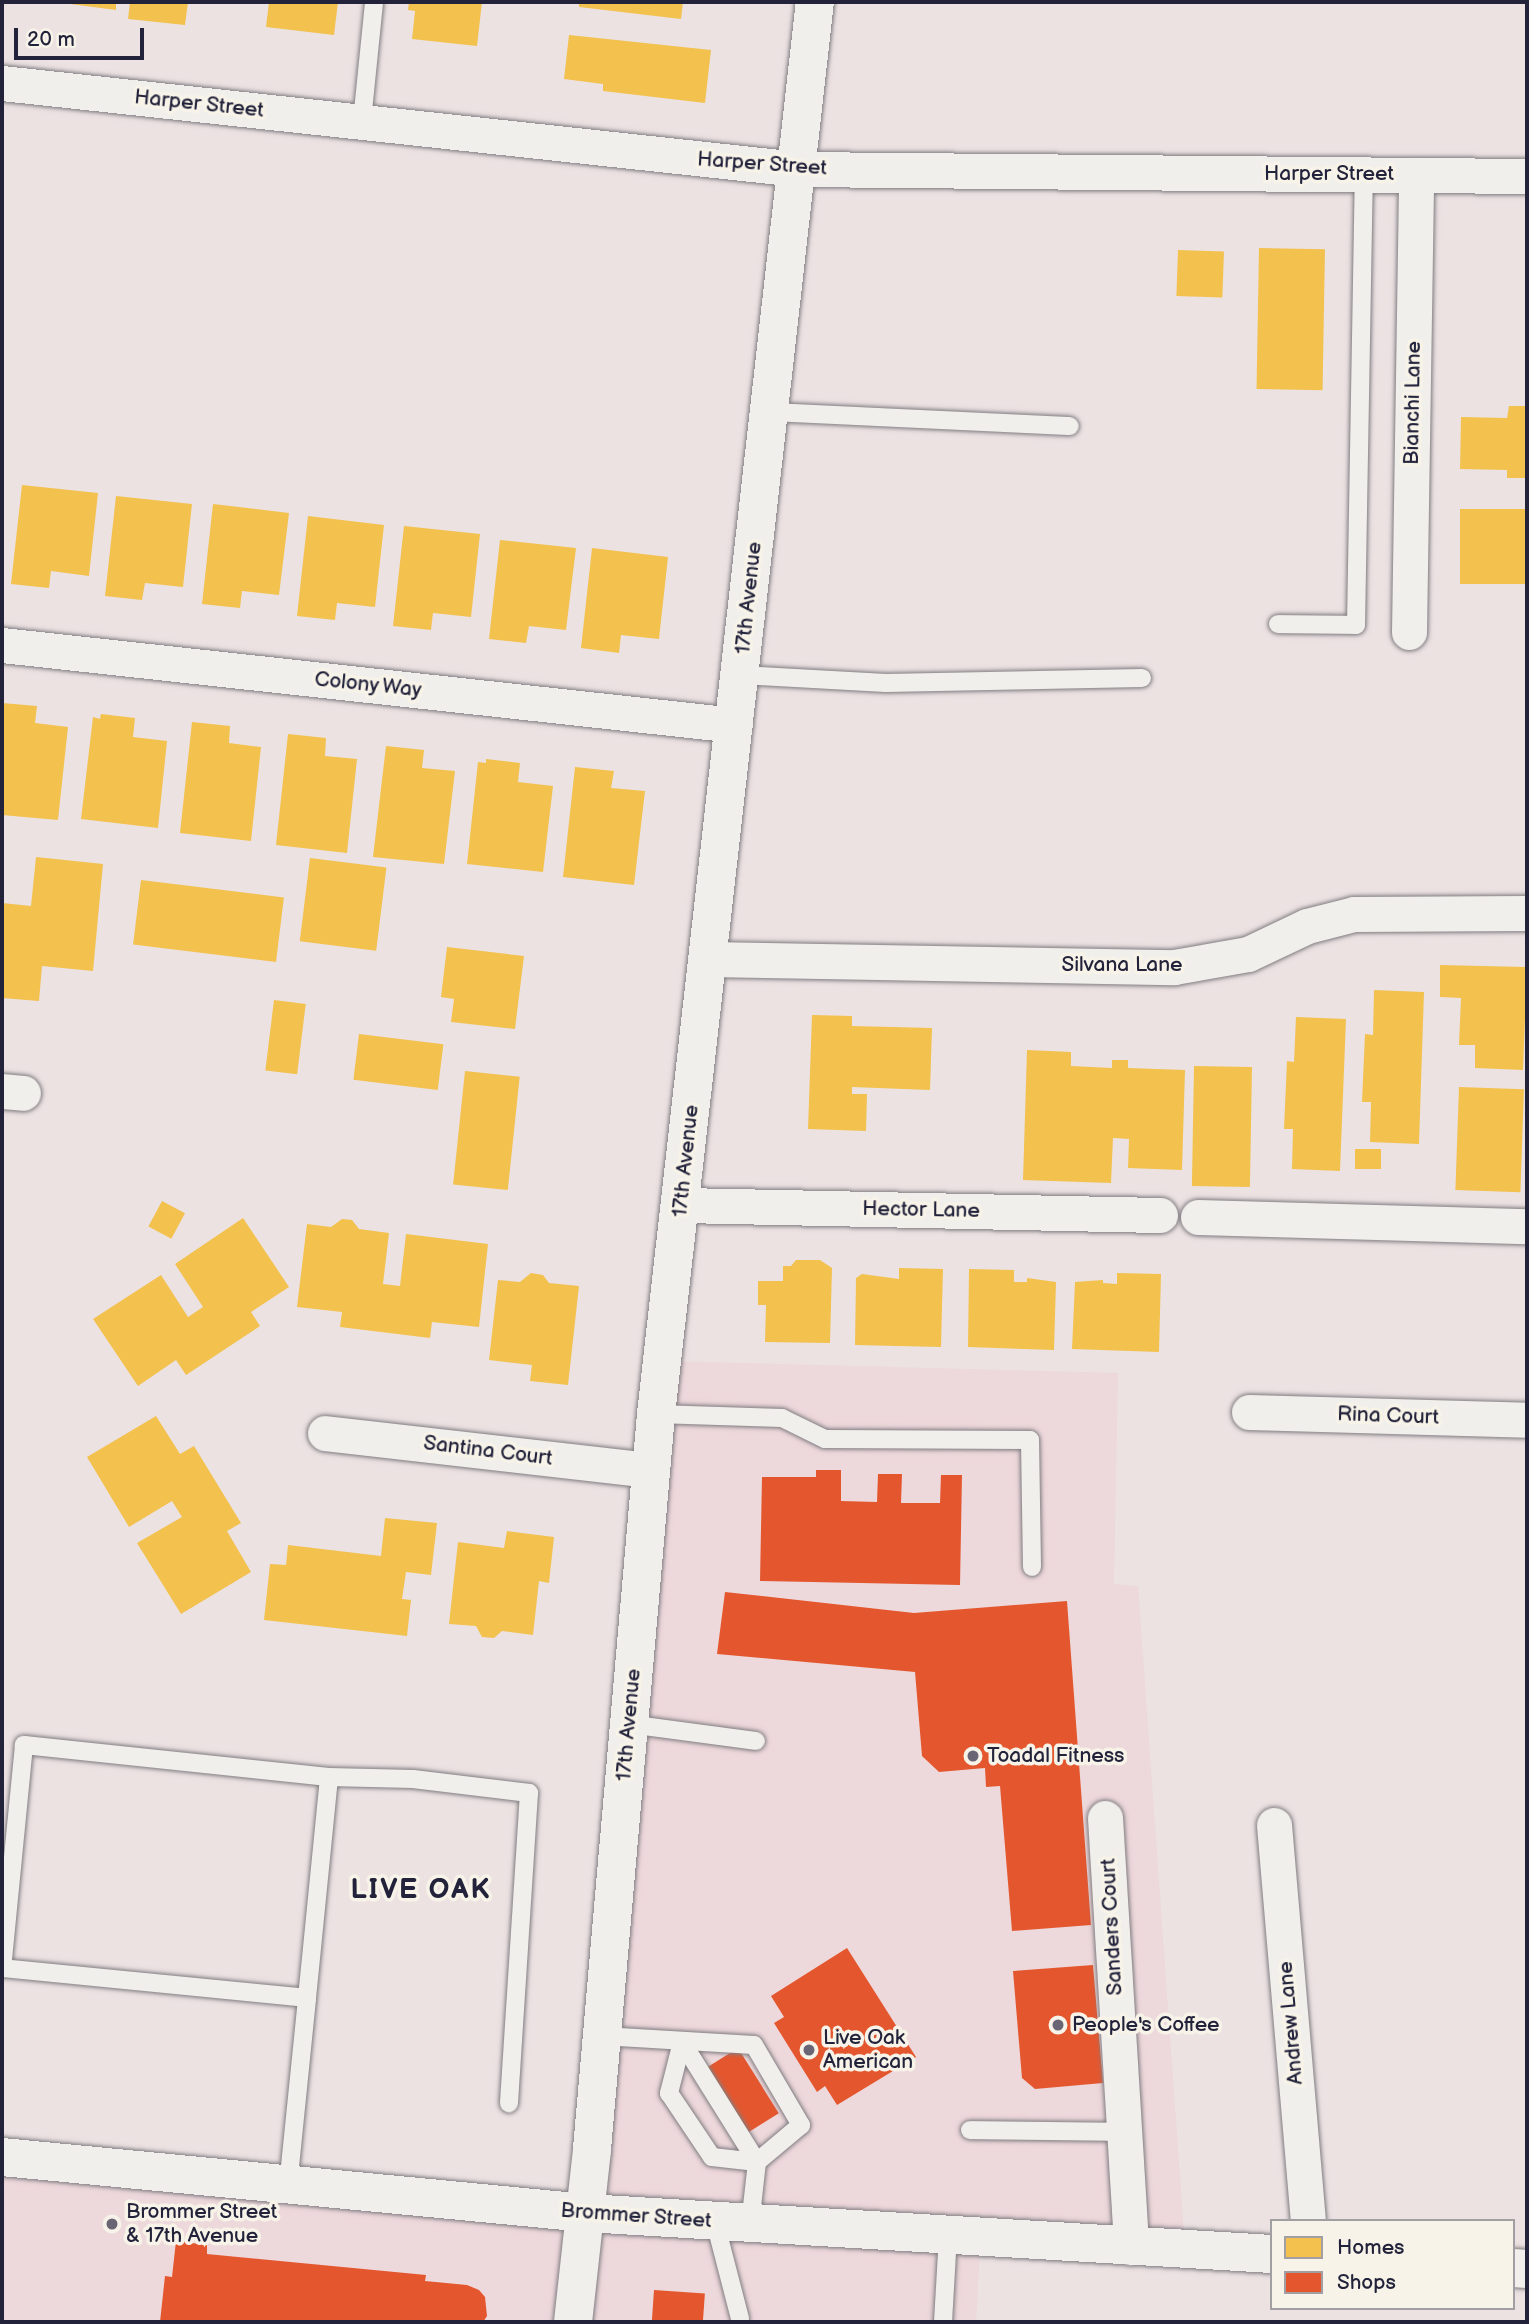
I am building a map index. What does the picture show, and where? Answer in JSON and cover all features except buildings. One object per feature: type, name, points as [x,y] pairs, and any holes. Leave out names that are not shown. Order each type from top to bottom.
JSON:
[{"type":"main road","name":"17th Avenue","points":[[573,2322],[586,2213],[656,1414],[682,1205],[815,2]]},
{"type":"main road","name":"Brommer Street","points":[[2,2157],[586,2213],[1270,2254]]},
{"type":"street","name":"Harper Street","points":[[2,83],[797,169],[1527,176]]},
{"type":"street","name":"Bianchi Lane","points":[[1409,632],[1416,175]]},
{"type":"street","name":"Colony Way","points":[[2,645],[735,725]]},
{"type":"street","name":"Silvana Lane","points":[[708,959],[1174,967],[1248,954],[1307,926],[1354,914],[1527,913]]},
{"type":"street","name":"Hector Lane","points":[[682,1205],[1160,1215]]},
{"type":"street","points":[[1198,1217],[1527,1226]]},
{"type":"street","name":"Rina Court","points":[[1249,1412],[1527,1420]]},
{"type":"street","name":"Santina Court","points":[[325,1433],[651,1470]]},
{"type":"street","name":"Sanders Court","points":[[1105,1818],[1131,2247]]},
{"type":"street","name":"Andrew Lane","points":[[1274,1825],[1308,2219]]},
{"type":"lane","points":[[362,121],[374,2]]},
{"type":"lane","points":[[1278,624],[1356,625],[1364,175]]},
{"type":"lane","points":[[770,412],[1070,426]]},
{"type":"lane","points":[[741,675],[887,683],[1142,677]]},
{"type":"lane","points":[[656,1414],[782,1418],[825,1439],[1030,1440],[1032,1567]]},
{"type":"lane","points":[[629,1724],[757,1741]]},
{"type":"lane","points":[[307,1998],[2,1968],[24,1745],[329,1777],[413,1779],[529,1794],[509,2103]]},
{"type":"lane","points":[[288,2186],[329,1777]]},
{"type":"lane","points":[[602,2036],[754,2045],[801,2125],[757,2162],[732,2223],[740,2319]]},
{"type":"lane","points":[[682,2042],[757,2162]]},
{"type":"lane","points":[[682,2042],[670,2093],[712,2157],[757,2162]]},
{"type":"lane","points":[[970,2130],[1124,2132]]},
{"type":"lane","points":[[943,2322],[948,2236]]},
{"type":"shaded area","points":[[672,1361],[1118,1373],[1114,1584],[1138,1586],[1185,2246],[981,2234],[976,2322],[2,2322],[2,2149],[587,2211]]},
{"type":"place","name":"Toadal Fitness","points":[[973,1756]]},
{"type":"place","name":"People's Coffee","points":[[1058,2025]]},
{"type":"place","name":"Live Oak American","points":[[809,2050]]},
{"type":"place","name":"Brommer Street & 17th Avenue","points":[[112,2224]]},
{"type":"district","name":"LIVE OAK","points":[[421,1890]]}]
